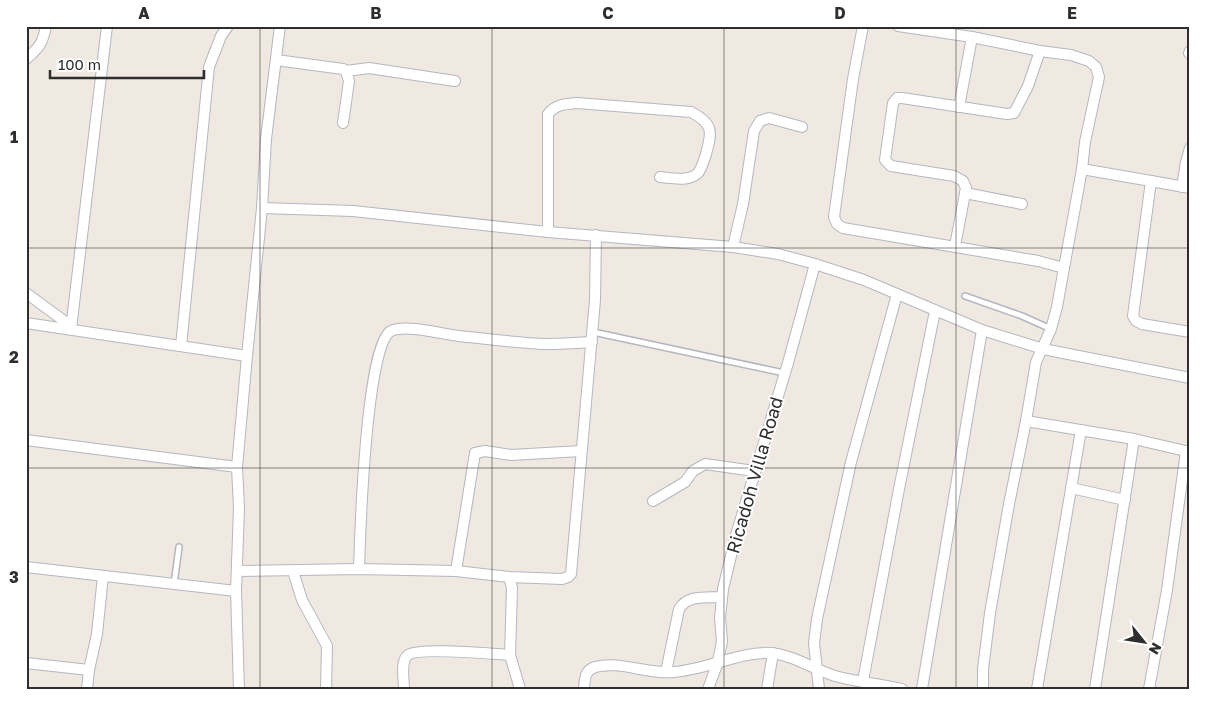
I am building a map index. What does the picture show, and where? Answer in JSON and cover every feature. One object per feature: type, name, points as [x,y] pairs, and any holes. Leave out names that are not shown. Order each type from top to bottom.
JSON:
[{"type":"street","points":[[26,59],[39,48],[46,26]]},
{"type":"street","points":[[71,328],[107,26]]},
{"type":"street","points":[[181,346],[210,67],[221,36],[228,26]]},
{"type":"street","points":[[239,689],[236,591],[239,508],[237,467],[262,208],[266,139],[280,26]]},
{"type":"street","points":[[862,26],[850,98],[835,221],[843,228],[1038,261],[1064,268]]},
{"type":"street","points":[[898,26],[1071,55],[1089,61],[1096,67],[1099,77],[1085,142],[1082,169],[1057,307],[1051,329],[1036,362],[1009,504],[990,613],[983,669],[983,689]]},
{"type":"street","points":[[959,106],[972,37]]},
{"type":"street","points":[[955,246],[966,188],[963,181],[954,176],[891,166],[885,160],[893,103],[897,98],[911,99],[1007,114],[1014,113],[1028,86],[1040,51]]},
{"type":"street","points":[[276,60],[343,69],[346,71],[369,68],[455,81]]},
{"type":"street","points":[[343,123],[348,81],[346,71]]},
{"type":"street","points":[[548,232],[548,114],[552,108],[577,103],[691,112],[699,116],[710,128],[711,136],[703,164],[698,173],[686,179],[660,177]]},
{"type":"street","points":[[733,247],[743,204],[754,131],[760,121],[769,118],[802,127]]},
{"type":"street","points":[[1082,169],[1186,188],[1186,162],[1190,148]]},
{"type":"street","points":[[1151,181],[1133,316],[1136,321],[1142,324],[1190,332]]},
{"type":"street","points":[[965,193],[1022,204]]},
{"type":"street","points":[[262,208],[353,211],[548,232],[733,247],[778,254],[864,280],[982,330],[1043,349],[1190,378]]},
{"type":"street","points":[[238,571],[359,569],[456,571],[509,577],[562,579],[568,577],[571,574],[592,337],[595,300],[596,235]]},
{"type":"street","name":"Ricadoh Villa Road","points":[[708,689],[718,662],[722,641],[720,618],[722,597],[736,535],[814,264]]},
{"type":"street","points":[[26,293],[71,328]]},
{"type":"street","points":[[819,689],[814,659],[814,643],[823,594],[851,462],[898,294]]},
{"type":"street","points":[[863,681],[934,311]]},
{"type":"street","points":[[26,323],[71,328],[247,356]]},
{"type":"street","points":[[359,569],[366,429],[378,357],[384,338],[391,331],[406,329],[546,344],[592,337]]},
{"type":"street","points":[[922,689],[982,330]]},
{"type":"street","points":[[1026,421],[1134,439],[1188,451],[1167,590],[1149,689]]},
{"type":"street","points":[[1037,689],[1081,430]]},
{"type":"street","points":[[1095,689],[1134,439]]},
{"type":"street","points":[[26,440],[237,467]]},
{"type":"street","points":[[456,571],[475,453],[486,451],[511,455],[581,451]]},
{"type":"street","points":[[653,501],[685,482],[693,471],[705,464],[754,471]]},
{"type":"street","points":[[1071,488],[1125,500]]},
{"type":"street","points":[[26,566],[236,591]]},
{"type":"street","points":[[293,571],[302,600],[327,646],[326,689]]},
{"type":"street","points":[[87,689],[97,634],[103,576]]},
{"type":"street","points":[[509,577],[512,588],[513,611],[510,655],[520,689]]},
{"type":"street","points":[[666,672],[679,609],[682,603],[690,598],[722,597]]},
{"type":"street","points":[[404,689],[403,664],[407,655],[411,653],[426,651],[510,655]]},
{"type":"street","points":[[584,689],[585,676],[588,671],[595,667],[616,666],[673,673],[761,653],[773,653],[796,660],[836,676],[902,689]]},
{"type":"street","points":[[766,689],[773,653]]},
{"type":"street","points":[[26,662],[89,670]]},
{"type":"lane","points":[[965,296],[1022,316],[1051,329]]},
{"type":"lane","points":[[592,337],[784,373]]},
{"type":"lane","points":[[174,585],[179,547]]}]
